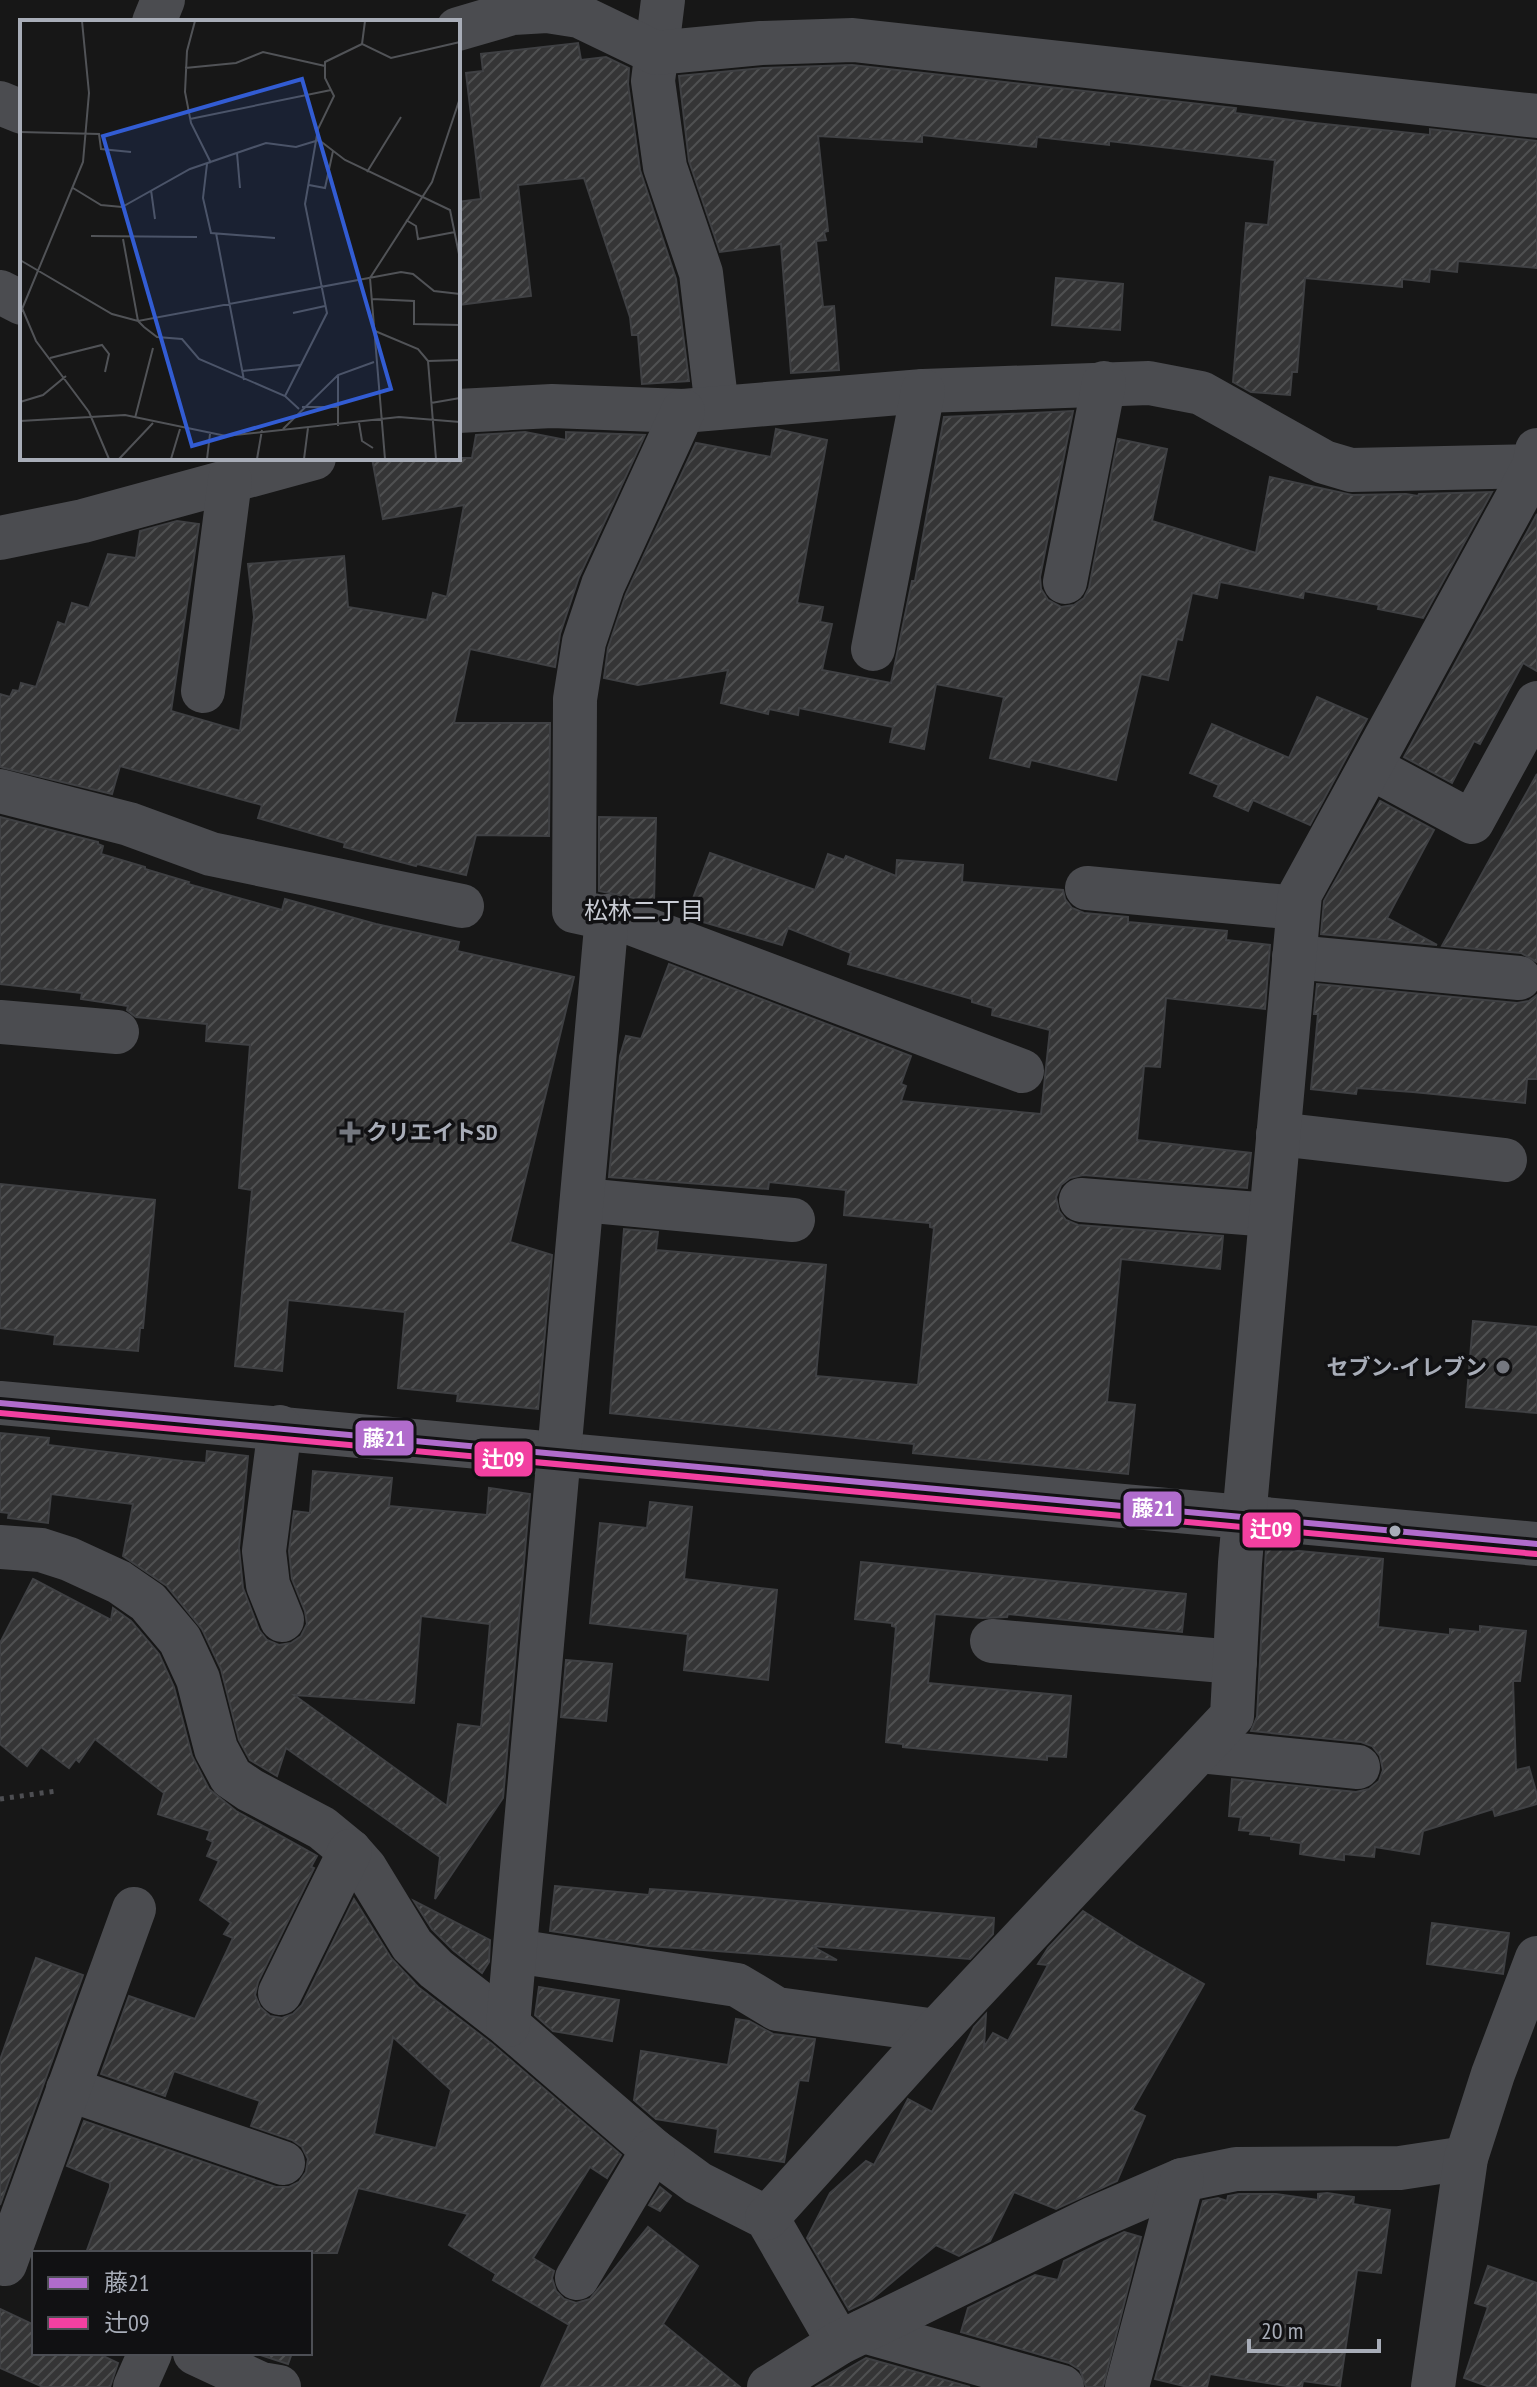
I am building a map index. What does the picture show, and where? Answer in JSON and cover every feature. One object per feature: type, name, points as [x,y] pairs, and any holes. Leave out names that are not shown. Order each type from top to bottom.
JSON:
[{"type":"street","points":[[155,20],[163,0]]},
{"type":"street","points":[[663,0],[653,81],[665,167],[701,273],[700,410],[603,585],[584,642],[575,699],[574,911],[633,924],[1022,1071]]},
{"type":"street","points":[[460,28],[513,13],[547,11],[579,16],[656,53],[761,43],[853,40],[1537,116]]},
{"type":"street","points":[[0,103],[20,111]]},
{"type":"street","points":[[0,292],[20,302]]},
{"type":"street","points":[[1065,582],[1104,383]]},
{"type":"street","points":[[460,411],[552,406],[700,410],[923,391],[1149,383],[1201,393],[1324,462],[1351,470],[1536,462]]},
{"type":"street","points":[[873,649],[923,391]]},
{"type":"street","points":[[0,538],[83,521],[306,460]]},
{"type":"street","points":[[767,2218],[936,2031],[1232,1716],[1244,1517],[1300,894],[1536,462]]},
{"type":"street","points":[[203,691],[230,480]]},
{"type":"street","points":[[1370,767],[1472,822],[1537,703]]},
{"type":"street","points":[[0,791],[129,824],[211,854],[462,906]]},
{"type":"street","points":[[1087,888],[1298,908]]},
{"type":"street","points":[[508,2025],[607,916]]},
{"type":"street","points":[[1294,957],[1519,978]]},
{"type":"street","points":[[0,1022],[117,1032]]},
{"type":"street","points":[[1278,1134],[1505,1160]]},
{"type":"street","points":[[583,1200],[793,1220]]},
{"type":"street","points":[[1081,1200],[1271,1215]]},
{"type":"street","points":[[0,1403],[1537,1544]]},
{"type":"street","points":[[280,1427],[264,1551],[268,1585],[282,1620]]},
{"type":"street","points":[[0,1547],[41,1550],[69,1559],[119,1582],[148,1602],[180,1640],[198,1679],[216,1749],[231,1777],[322,1828],[350,1851],[365,1868],[412,1945],[436,1969],[508,2025],[653,2150],[698,2183],[767,2218],[851,2337],[1062,2387]]},
{"type":"street","points":[[992,1641],[1235,1662]]},
{"type":"street","points":[[1200,1751],[1358,1767]]},
{"type":"street","points":[[280,1993],[350,1851]]},
{"type":"street","points":[[13,2268],[68,2089],[134,1909]]},
{"type":"street","points":[[515,1951],[737,1985],[777,2009],[936,2031]]},
{"type":"street","points":[[1433,2387],[1466,2158],[1493,2074],[1537,1958]]},
{"type":"street","points":[[68,2089],[283,2163]]},
{"type":"street","points":[[577,2278],[653,2150]]},
{"type":"street","points":[[769,2387],[851,2337],[1092,2219],[1182,2180],[1236,2169],[1400,2168],[1466,2158]]},
{"type":"street","points":[[1127,2387],[1182,2180]]},
{"type":"street","points":[[135,2387],[149,2355]]},
{"type":"street","points":[[199,2355],[261,2384],[279,2387]]},
{"type":"path","points":[[0,1799],[56,1791]]},
{"type":"building","points":[[578,43],[581,60],[606,57],[629,68],[628,84],[640,170],[676,279],[689,381],[642,384],[638,335],[632,335],[630,317],[584,178],[518,185],[531,296],[460,305],[460,202],[481,199],[466,73],[483,71],[481,54]]},
{"type":"building","points":[[852,65],[1236,108],[1235,113],[1315,123],[1430,135],[1430,129],[1537,141],[1537,268],[1458,261],[1457,272],[1430,269],[1429,282],[1402,279],[1402,287],[1305,278],[1297,372],[1292,372],[1290,395],[1251,392],[1233,382],[1246,223],[1268,225],[1275,160],[1109,141],[1109,145],[1037,137],[1036,147],[922,135],[922,142],[818,136],[828,231],[824,232],[826,240],[816,241],[823,307],[834,306],[839,370],[791,373],[781,244],[720,252],[689,161],[679,76],[763,68]]},
{"type":"building","points":[[1056,278],[1123,284],[1120,330],[1052,325]]},
{"type":"building","points":[[1073,411],[1040,577],[1041,589],[1048,600],[1061,607],[1074,605],[1084,598],[1089,588],[1118,439],[1167,449],[1152,521],[1256,553],[1270,477],[1352,495],[1418,496],[1492,492],[1423,618],[1378,609],[1379,605],[1304,591],[1303,598],[1220,582],[1217,598],[1192,593],[1182,640],[1177,639],[1168,680],[1141,674],[1116,780],[1031,760],[1029,767],[990,758],[1004,697],[936,684],[924,749],[890,742],[893,727],[799,708],[798,715],[769,709],[768,714],[721,703],[728,670],[638,685],[604,678],[608,648],[626,594],[696,443],[771,457],[776,429],[827,440],[797,603],[823,607],[820,622],[832,624],[822,670],[891,683],[912,581],[915,581],[944,417]]},
{"type":"building","points":[[525,432],[566,440],[566,432],[645,435],[579,577],[560,634],[555,667],[470,649],[454,723],[550,723],[549,836],[476,835],[466,875],[416,866],[344,847],[345,843],[258,818],[262,805],[120,766],[112,794],[0,767],[0,694],[10,697],[13,690],[19,691],[21,683],[36,687],[58,622],[65,625],[72,603],[89,608],[108,554],[136,558],[140,531],[177,521],[199,524],[171,711],[240,731],[254,617],[248,564],[344,556],[348,607],[427,620],[433,593],[447,597],[464,505],[383,519],[372,460],[472,458],[476,435]]},
{"type":"building","points":[[1537,514],[1537,671],[1523,663],[1480,744],[1474,741],[1452,783],[1404,757]]},
{"type":"building","points":[[1317,697],[1367,719],[1310,825],[1253,800],[1248,811],[1214,796],[1219,785],[1190,773],[1212,724],[1289,758]]},
{"type":"building","points":[[1537,774],[1537,962],[1521,953],[1442,946]]},
{"type":"building","points":[[1380,801],[1434,830],[1387,918],[1437,945],[1321,934],[1324,901]]},
{"type":"building","points":[[0,817],[98,842],[103,846],[101,854],[188,884],[282,910],[285,899],[376,924],[459,942],[457,951],[574,977],[510,1242],[552,1255],[538,1409],[457,1401],[458,1394],[398,1388],[405,1312],[288,1300],[282,1371],[235,1366],[252,1190],[239,1188],[250,1045],[206,1041],[207,1024],[136,1017],[127,1010],[128,1006],[81,999],[82,993],[0,984]]},
{"type":"building","points":[[599,817],[656,818],[654,902],[599,891]]},
{"type":"building","points":[[710,853],[815,890],[828,854],[844,860],[846,856],[896,876],[897,860],[963,865],[962,882],[1063,890],[1072,908],[1084,913],[1128,917],[1128,922],[1227,931],[1226,940],[1270,945],[1265,1009],[1166,998],[1160,1067],[1144,1066],[1137,1140],[1251,1153],[1247,1188],[1083,1175],[1070,1178],[1061,1185],[1056,1197],[1059,1211],[1066,1220],[1078,1225],[1223,1236],[1220,1269],[1121,1259],[1107,1402],[1135,1405],[1128,1474],[913,1453],[914,1444],[610,1413],[624,1229],[658,1232],[656,1250],[826,1265],[816,1376],[918,1385],[934,1228],[930,1227],[930,1223],[844,1215],[846,1190],[769,1182],[768,1189],[609,1177],[620,1056],[626,1036],[641,1039],[669,964],[911,1056],[901,1084],[906,1086],[901,1101],[1041,1114],[1050,1030],[992,1015],[993,1008],[972,1002],[972,999],[848,964],[851,953],[788,928],[782,945],[686,917]]},
{"type":"building","points":[[1317,984],[1517,1003],[1529,1001],[1537,995],[1537,1079],[1527,1079],[1525,1103],[1357,1088],[1356,1094],[1311,1089],[1318,1014],[1314,1014]]},
{"type":"building","points":[[0,1184],[155,1200],[138,1351],[54,1344],[55,1335],[0,1328]]},
{"type":"building","name":"セブン-イレブン","points":[[1473,1321],[1537,1327],[1537,1413],[1466,1407]]},
{"type":"building","points":[[0,1433],[49,1438],[48,1445],[183,1461],[206,1463],[207,1451],[248,1456],[239,1548],[243,1588],[259,1630],[267,1640],[279,1645],[291,1643],[301,1636],[307,1624],[292,1579],[289,1551],[294,1511],[310,1513],[313,1471],[392,1478],[389,1506],[487,1515],[489,1488],[530,1494],[503,1798],[435,1899],[440,1857],[286,1748],[277,1776],[250,1760],[239,1740],[221,1669],[202,1629],[167,1586],[123,1556],[133,1504],[51,1494],[48,1523],[8,1518],[9,1513],[0,1512]],"holes":[[[421,1616],[490,1624],[481,1727],[458,1724],[447,1806],[294,1695],[414,1703]]]},
{"type":"building","points":[[650,1502],[692,1507],[684,1579],[777,1590],[768,1680],[684,1670],[688,1634],[590,1623],[600,1523],[647,1528]]},
{"type":"building","points":[[1266,1548],[1383,1559],[1378,1627],[1450,1635],[1450,1629],[1480,1632],[1480,1626],[1526,1631],[1520,1681],[1513,1681],[1516,1770],[1529,1767],[1537,1804],[1495,1816],[1493,1809],[1423,1831],[1419,1854],[1375,1847],[1374,1857],[1344,1854],[1344,1860],[1320,1857],[1300,1854],[1301,1843],[1239,1830],[1241,1817],[1229,1816],[1232,1779],[1356,1792],[1369,1789],[1379,1781],[1383,1770],[1380,1756],[1372,1746],[1361,1742],[1251,1731],[1257,1717]]},
{"type":"building","points":[[861,1562],[1186,1594],[1182,1632],[1008,1614],[1007,1617],[982,1618],[935,1614],[928,1683],[1071,1696],[1066,1757],[1047,1756],[1047,1760],[903,1747],[903,1744],[886,1742],[896,1627],[892,1623],[855,1619]]},
{"type":"building","points":[[33,1579],[111,1620],[113,1608],[131,1621],[159,1654],[174,1687],[192,1756],[209,1789],[236,1811],[317,1856],[258,1982],[255,1995],[260,2007],[270,2016],[282,2018],[293,2014],[302,2005],[354,1899],[391,1958],[418,1987],[492,2044],[621,2155],[607,2178],[590,2167],[533,2258],[554,2271],[552,2278],[556,2291],[564,2299],[576,2303],[590,2299],[648,2227],[698,2266],[663,2324],[740,2387],[541,2387],[569,2325],[493,2280],[496,2274],[449,2245],[468,2214],[358,2188],[337,2253],[87,2251],[110,2183],[67,2166],[84,2121],[276,2187],[289,2187],[299,2182],[306,2172],[308,2159],[302,2147],[292,2140],[251,2126],[260,2101],[174,2071],[165,2096],[101,2074],[129,1996],[195,2019],[233,1938],[224,1934],[231,1923],[200,1900],[219,1861],[207,1856],[213,1842],[207,1839],[210,1831],[158,1814],[164,1793],[95,1739],[79,1762],[76,1759],[69,1768],[41,1747],[27,1766],[0,1744],[0,1643]],"holes":[[[393,2037],[451,2090],[436,2148],[374,2134]]]},
{"type":"building","points":[[566,1660],[612,1664],[606,1721],[561,1717]]},
{"type":"building","points":[[555,1886],[649,1895],[650,1889],[694,1892],[994,1918],[993,1934],[970,1959],[812,1946],[837,1960],[649,1946],[550,1931]]},
{"type":"building","points":[[414,1901],[490,1940],[489,1962],[482,1973],[432,1929]]},
{"type":"building","points":[[1083,1911],[1204,1984],[1132,2110],[1145,2116],[1117,2181],[1056,2209],[1014,2192],[990,2241],[959,2256],[936,2245],[872,2299],[849,2310],[807,2238],[830,2193],[866,2161],[874,2165],[908,2099],[932,2112],[974,2027],[986,2014],[984,2047],[993,2033],[1008,2041],[1048,1965],[1038,1964],[1048,1948]]},
{"type":"building","points":[[1432,1923],[1509,1933],[1503,1974],[1427,1964]]},
{"type":"building","points":[[36,1958],[83,1975],[0,2205],[0,2060]]},
{"type":"building","points":[[539,1987],[619,2000],[612,2041],[553,2031],[535,2015]]},
{"type":"building","points":[[736,2019],[749,2021],[773,2034],[815,2039],[808,2081],[799,2080],[784,2162],[715,2152],[718,2129],[656,2119],[634,2100],[641,2051],[728,2065]]},
{"type":"building","points":[[660,2187],[671,2196],[660,2211],[649,2205]]},
{"type":"building","points":[[1239,2194],[1276,2194],[1318,2200],[1318,2194],[1354,2197],[1353,2204],[1390,2210],[1381,2273],[1357,2270],[1340,2386],[1303,2381],[1302,2387],[1293,2387],[1210,2374],[1207,2387],[1188,2387],[1155,2379],[1203,2201],[1218,2198],[1227,2201],[1228,2196]]},
{"type":"building","points":[[1124,2232],[1141,2237],[1103,2387],[1086,2387],[1080,2370],[1069,2363],[961,2332],[968,2308],[1035,2275],[1058,2280],[1064,2261]]},
{"type":"building","points":[[1488,2266],[1537,2283],[1537,2387],[1490,2387],[1464,2378],[1488,2307],[1475,2303]]},
{"type":"building","points":[[0,2309],[32,2324],[32,2355],[101,2355],[118,2363],[110,2387],[43,2387],[0,2368]]},
{"type":"building","points":[[260,2355],[291,2355],[288,2364]]},
{"type":"building","points":[[866,2358],[970,2387],[816,2387]]},
{"type":"transit line","name":"藤21","points":[[0,1403],[1537,1544]]},
{"type":"transit line","name":"辻09","points":[[0,1413],[1536,1554]]},
{"type":"place","name":"クリエイトSD","points":[[350,1132]]},
{"type":"place","name":"セブン-イレブン","points":[[1503,1367]]},
{"type":"district","name":"松林二丁目","points":[[644,910]]}]
